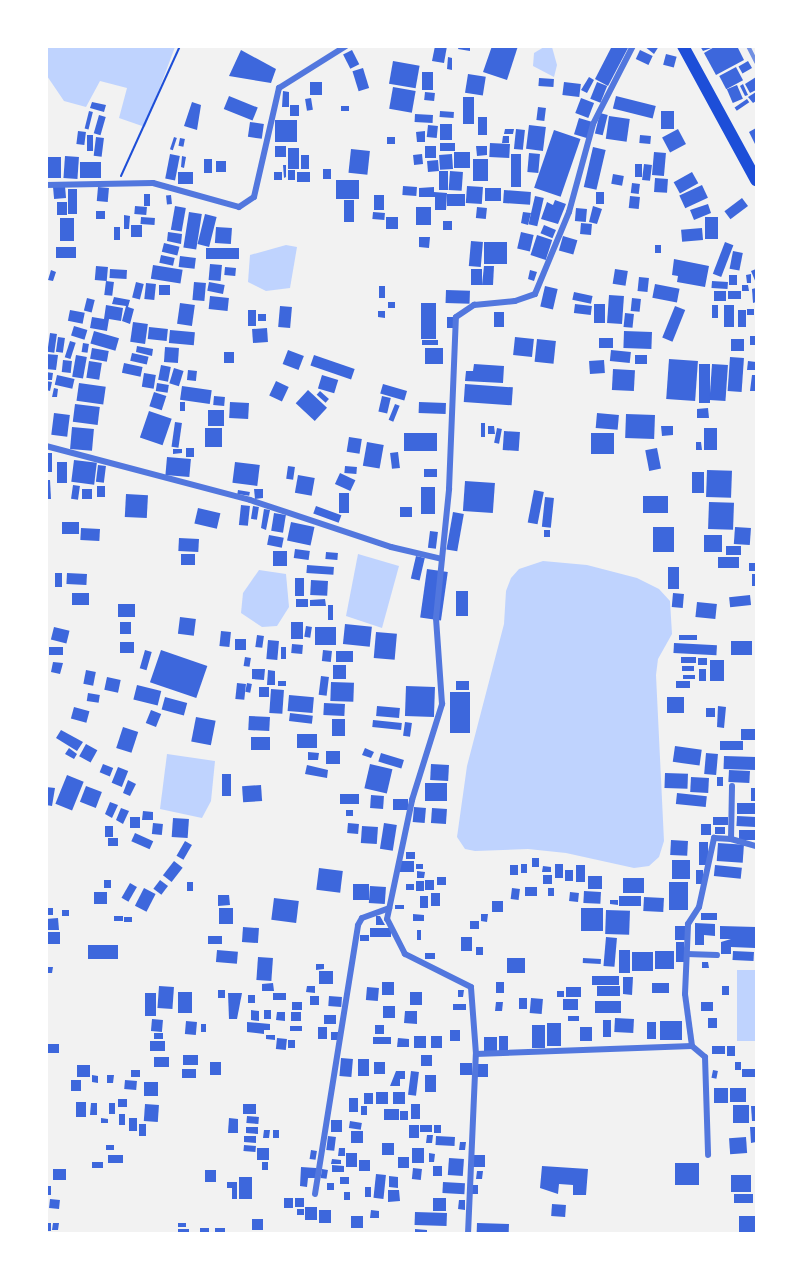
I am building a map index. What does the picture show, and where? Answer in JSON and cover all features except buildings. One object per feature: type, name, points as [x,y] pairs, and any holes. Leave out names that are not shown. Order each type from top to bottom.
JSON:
[{"type":"highway","points":[[683,46],[756,180]]},
{"type":"street","points":[[46,185],[118,181],[153,183],[239,207],[254,197],[279,88],[346,46]]},
{"type":"street","points":[[468,1233],[476,1054],[471,987],[405,954],[387,919],[412,800],[442,704],[436,618],[450,489],[456,317],[474,305],[515,301],[535,294],[569,212],[593,124],[633,46]]},
{"type":"street","points":[[46,446],[250,500],[381,543],[442,559]]},
{"type":"street","points":[[731,839],[732,786]]},
{"type":"street","points":[[692,1046],[685,994],[688,924],[699,907],[714,838],[731,839],[756,846]]},
{"type":"street","points":[[315,1194],[358,925],[362,918],[389,908]]},
{"type":"street","points":[[687,954],[717,955]]},
{"type":"street","points":[[476,1054],[692,1046],[705,1056],[708,1155]]},
{"type":"path","points":[[118,181],[180,46]]},
{"type":"water","points":[[46,47],[175,47],[145,127],[119,118],[127,88],[100,81],[86,107],[64,101],[47,76]]},
{"type":"water","points":[[544,47],[552,47],[557,65],[554,77],[533,66],[534,53]]},
{"type":"water","points":[[286,245],[297,247],[290,288],[266,291],[248,282],[250,255]]},
{"type":"water","points":[[358,554],[399,566],[382,628],[346,616]]},
{"type":"water","points":[[543,561],[587,565],[637,578],[659,589],[670,601],[672,634],[658,659],[656,675],[664,841],[659,857],[649,866],[634,868],[566,853],[528,849],[475,851],[465,849],[457,837],[467,766],[504,624],[506,591],[511,578],[519,569]]},
{"type":"water","points":[[259,570],[286,574],[289,607],[277,626],[262,627],[241,613],[243,593]]},
{"type":"water","points":[[167,754],[215,761],[211,801],[202,818],[160,809]]},
{"type":"water","points":[[737,970],[756,970],[756,1041],[737,1041]]},
{"type":"railway","points":[[748,46],[756,62]]}]
